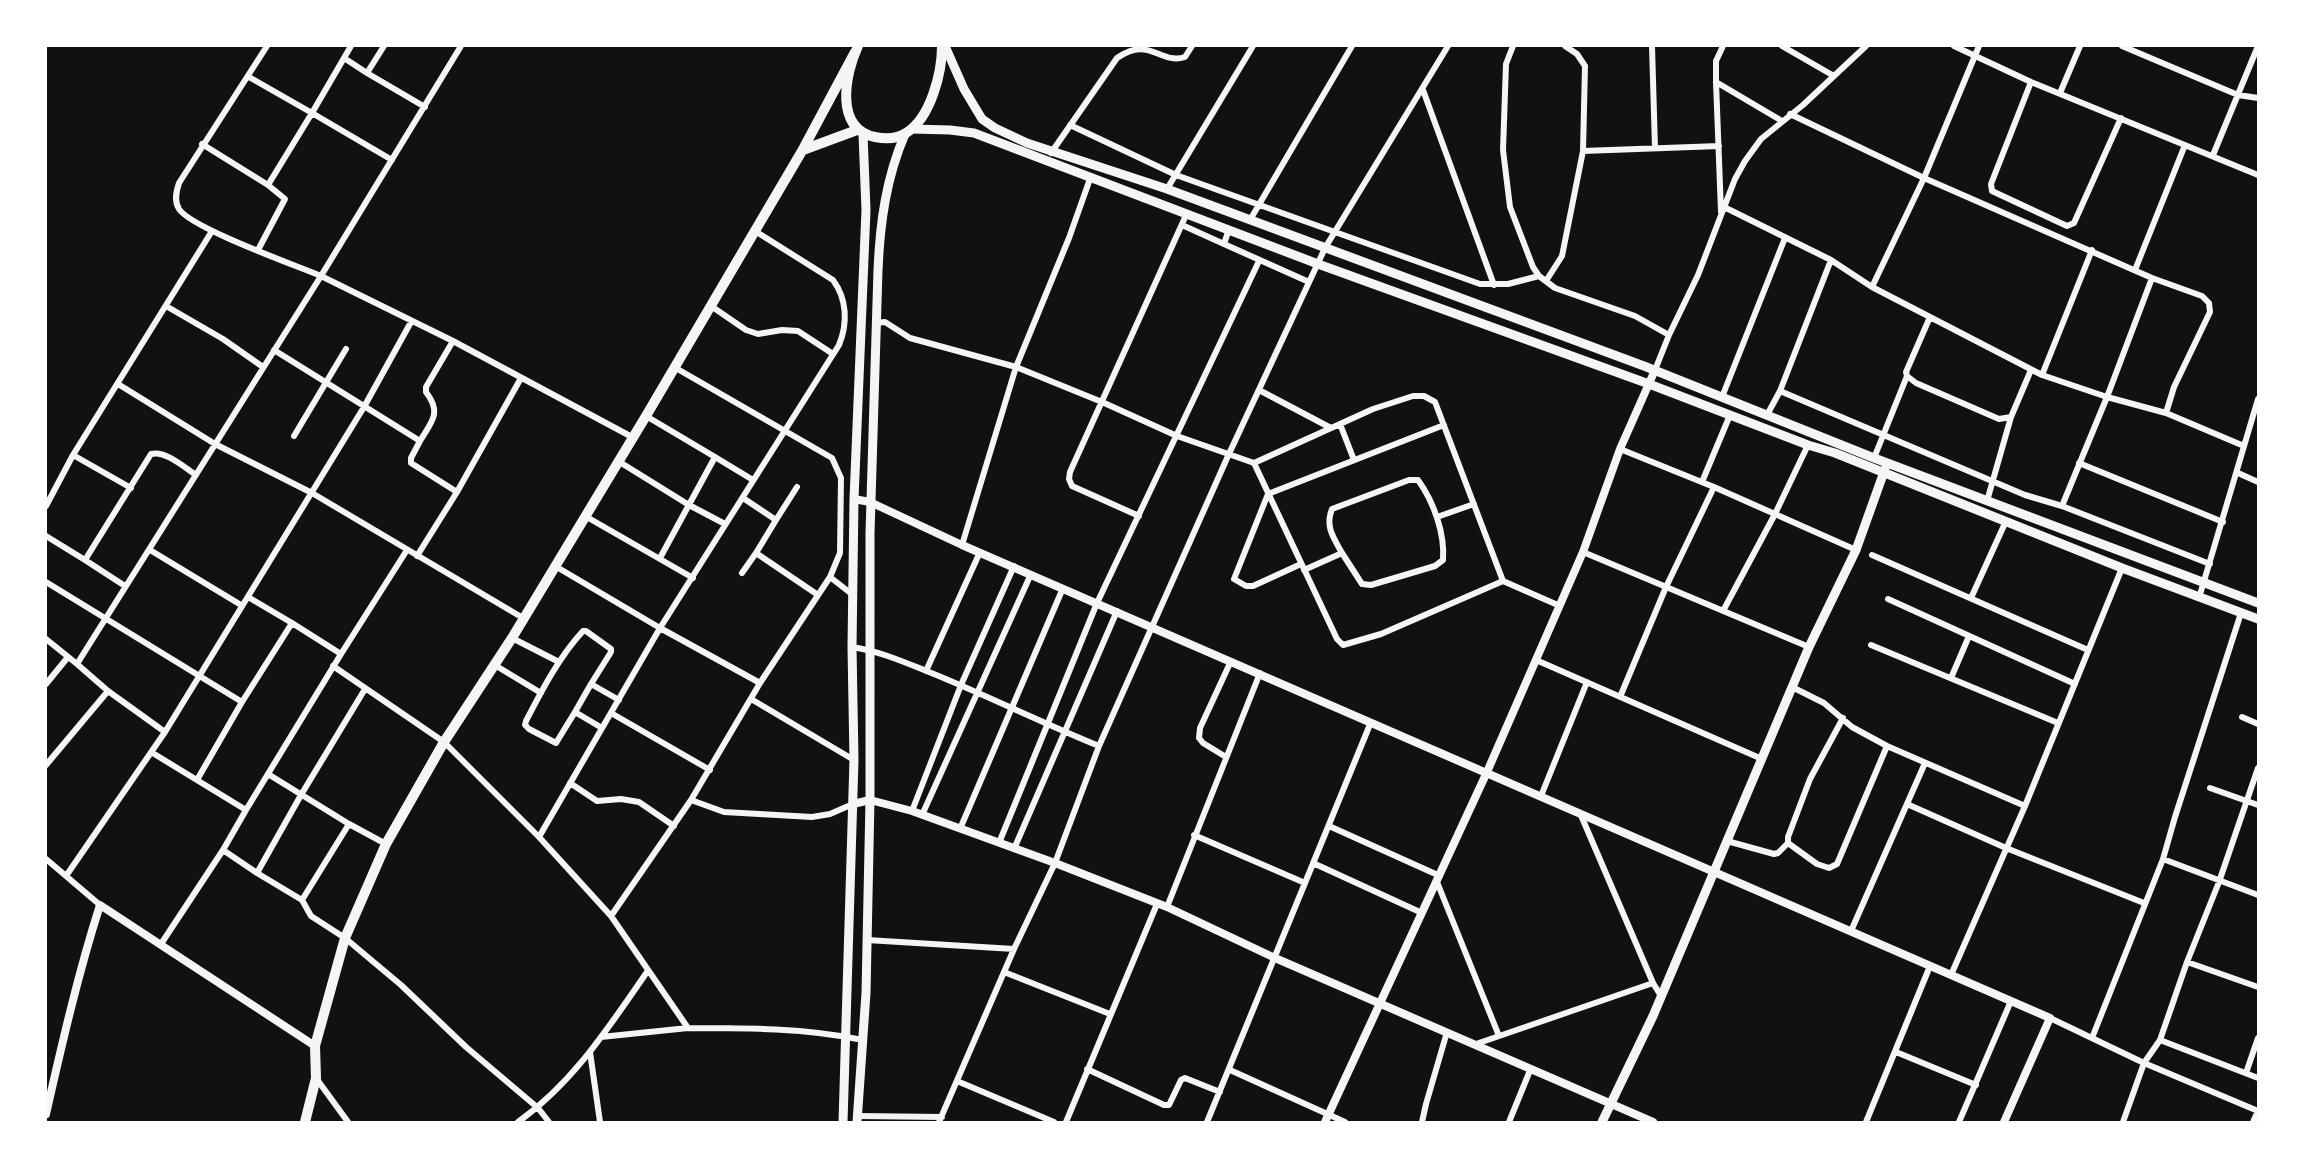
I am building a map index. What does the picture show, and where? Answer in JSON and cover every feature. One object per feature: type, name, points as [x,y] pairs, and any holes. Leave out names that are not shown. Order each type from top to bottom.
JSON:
[{"type":"main road","points":[[858,1119],[867,940],[870,502],[880,227],[894,160],[908,132],[932,96],[939,76],[944,46]]},
{"type":"main road","points":[[944,46],[964,89],[982,119],[1091,176],[1318,264],[1649,384],[1808,445],[1987,501],[2259,603]]},
{"type":"main road","points":[[843,1122],[854,760],[854,499],[866,210],[860,132],[849,115],[846,99],[856,49]]},
{"type":"main road","points":[[306,1122],[316,1078],[315,1046],[345,938],[386,844],[444,742],[512,638],[646,416],[802,151],[856,49]]},
{"type":"main road","points":[[802,151],[860,132],[888,138],[908,132],[950,130],[974,133],[1167,190],[1655,370],[1874,458],[1886,468],[2006,521],[2259,620]]},
{"type":"main road","points":[[1602,1122],[1661,996],[1809,648],[1856,550],[1886,468]]},
{"type":"street","points":[[267,46],[179,183],[176,201],[180,210],[212,231],[321,276],[453,341],[632,437]]},
{"type":"street","points":[[268,185],[351,46]]},
{"type":"street","points":[[368,73],[384,46]]},
{"type":"street","points":[[77,664],[321,276],[461,46]]},
{"type":"street","points":[[1049,156],[1117,58],[1127,50],[1150,49],[1178,59],[1185,57],[1192,46]]},
{"type":"street","points":[[1167,190],[1254,46]]},
{"type":"street","points":[[1250,220],[1352,46]]},
{"type":"street","points":[[858,1119],[940,1119],[1014,949],[1055,863],[1099,746],[1152,626],[1325,248],[1448,46]]},
{"type":"street","points":[[1513,46],[1506,64],[1503,150],[1510,207],[1533,267],[1543,279],[1570,295],[1644,320],[1670,335]]},
{"type":"street","points":[[1070,125],[1176,175],[1484,286],[1543,279],[1562,256],[1583,150],[1586,66],[1577,54],[1565,46]]},
{"type":"street","points":[[1652,46],[1655,148]]},
{"type":"street","points":[[1723,46],[1716,61],[1723,210]]},
{"type":"street","points":[[1326,1119],[1439,879],[1560,606],[1583,552],[1620,449],[1698,275],[1745,161],[1761,139],[1803,105],[1866,46]]},
{"type":"street","points":[[1954,46],[2031,82],[2259,175]]},
{"type":"street","points":[[1872,286],[1924,178],[1979,46]]},
{"type":"street","points":[[2060,93],[2080,46]]},
{"type":"street","points":[[2122,46],[2238,95],[2259,98]]},
{"type":"street","points":[[2213,155],[2259,46]]},
{"type":"street","points":[[1786,47],[1834,76]]},
{"type":"street","points":[[344,58],[425,107]]},
{"type":"street","points":[[249,77],[392,160]]},
{"type":"street","points":[[1716,82],[1782,121]]},
{"type":"street","points":[[2031,82],[1991,184],[1992,191],[2067,226],[2074,223],[2121,118]]},
{"type":"street","points":[[1423,90],[1494,285]]},
{"type":"street","points":[[1790,114],[1924,178],[2152,278],[2202,296],[2209,303],[2210,312],[2174,387],[2166,413]]},
{"type":"street","points":[[202,144],[268,185],[285,199],[258,250]]},
{"type":"street","points":[[2135,270],[2185,145]]},
{"type":"street","points":[[1583,150],[1718,146]]},
{"type":"street","points":[[962,545],[1016,367],[1066,246],[1091,176]]},
{"type":"street","points":[[1723,210],[1830,260],[1872,286],[2042,375],[2166,413],[2244,446]]},
{"type":"street","points":[[1139,516],[1072,486],[1070,472],[1187,213]]},
{"type":"street","points":[[1182,225],[1309,282]]},
{"type":"street","points":[[1224,244],[1229,229]]},
{"type":"street","points":[[539,837],[660,628],[786,431],[844,333],[841,291],[833,280],[755,230]]},
{"type":"street","points":[[46,506],[74,455],[212,231]]},
{"type":"street","points":[[1721,397],[1785,238]]},
{"type":"street","points":[[2042,375],[2092,250]]},
{"type":"street","points":[[1767,415],[1780,391],[1830,260]]},
{"type":"street","points":[[999,843],[1097,603],[1259,261]]},
{"type":"street","points":[[2062,506],[2152,278]]},
{"type":"street","points":[[166,306],[263,368]]},
{"type":"street","points":[[710,306],[746,330],[758,334],[782,330],[798,331],[833,354]]},
{"type":"street","points":[[1874,458],[1907,376],[1907,366],[1930,317]]},
{"type":"street","points":[[66,876],[165,733],[364,407],[411,322]]},
{"type":"street","points":[[876,323],[885,322],[910,338],[1016,367],[1177,436],[1254,463],[1373,409],[1413,396],[1424,396],[1435,402],[1503,581],[1560,606]]},
{"type":"street","points":[[453,341],[426,387],[426,392],[435,405],[435,416],[411,458],[411,463],[457,492]]},
{"type":"street","points":[[293,436],[346,349]]},
{"type":"street","points":[[274,350],[420,441]]},
{"type":"street","points":[[611,916],[710,770],[751,699],[830,577],[840,553],[841,478],[832,458],[674,367]]},
{"type":"street","points":[[1987,501],[2011,417],[2031,370]]},
{"type":"street","points":[[1907,376],[1916,383],[1999,419],[2011,417]]},
{"type":"street","points":[[417,556],[457,492],[521,378]]},
{"type":"street","points":[[118,384],[215,444],[312,493],[523,618]]},
{"type":"street","points":[[1259,390],[1331,428]]},
{"type":"street","points":[[1780,391],[2036,499],[2062,506],[2210,564]]},
{"type":"street","points":[[2199,598],[2259,399]]},
{"type":"street","points":[[1702,482],[1730,415]]},
{"type":"street","points":[[646,416],[753,480]]},
{"type":"street","points":[[1340,424],[1354,460]]},
{"type":"street","points":[[1342,553],[1253,586],[1246,586],[1234,579],[1268,494],[1444,425]]},
{"type":"street","points":[[1723,611],[1808,445]]},
{"type":"street","points":[[1620,449],[1856,550]]},
{"type":"street","points":[[86,560],[154,452],[196,475]]},
{"type":"street","points":[[74,455],[131,488]]},
{"type":"street","points":[[660,558],[715,457]]},
{"type":"street","points":[[618,461],[725,524]]},
{"type":"street","points":[[1254,463],[1337,639],[1343,645],[1381,634],[1503,581]]},
{"type":"street","points":[[2079,463],[2222,522]]},
{"type":"street","points":[[2238,473],[2259,482]]},
{"type":"street","points":[[1413,479],[1418,480],[1422,486],[1437,517],[1443,560],[1435,566],[1371,585],[1362,584],[1342,553],[1330,531],[1329,518],[1332,509],[1413,479]]},
{"type":"street","points":[[742,573],[797,487]]},
{"type":"street","points":[[1620,697],[1666,587],[1714,487]]},
{"type":"street","points":[[743,498],[776,520]]},
{"type":"street","points":[[854,499],[870,502],[962,545],[2259,1111],[2253,1122]]},
{"type":"street","points":[[1437,517],[1474,504]]},
{"type":"street","points":[[584,516],[693,578]]},
{"type":"street","points":[[1971,598],[2006,521]]},
{"type":"street","points":[[46,536],[125,586]]},
{"type":"street","points":[[150,550],[242,605]]},
{"type":"street","points":[[161,944],[223,850],[407,550]]},
{"type":"street","points":[[926,671],[980,552]]},
{"type":"street","points":[[1583,552],[1809,648]]},
{"type":"street","points":[[756,553],[818,595]]},
{"type":"street","points":[[1872,555],[2088,650]]},
{"type":"street","points":[[555,566],[761,683]]},
{"type":"street","points":[[912,811],[961,685],[1014,566]]},
{"type":"street","points":[[1951,975],[2025,806],[2122,568]]},
{"type":"street","points":[[922,815],[1031,574]]},
{"type":"street","points":[[830,577],[853,596]]},
{"type":"street","points":[[46,582],[242,702]]},
{"type":"street","points":[[960,829],[1063,588]]},
{"type":"street","points":[[248,597],[341,654]]},
{"type":"street","points":[[1888,599],[2074,684]]},
{"type":"street","points":[[1014,849],[1117,611]]},
{"type":"street","points":[[2092,1038],[2163,859],[2241,613]]},
{"type":"street","points":[[197,780],[292,623]]},
{"type":"street","points":[[586,631],[611,649],[556,743],[529,729],[526,721],[559,662],[580,634],[586,631]]},
{"type":"street","points":[[1951,678],[1969,636]]},
{"type":"street","points":[[512,638],[559,662]]},
{"type":"street","points":[[46,639],[108,691],[165,733]]},
{"type":"street","points":[[1871,645],[2058,723]]},
{"type":"street","points":[[852,647],[871,650],[961,685],[1046,725],[1099,746]]},
{"type":"street","points":[[46,684],[68,657]]},
{"type":"street","points":[[1536,660],[1762,760]]},
{"type":"street","points":[[1226,757],[1199,738],[1200,728],[1231,661]]},
{"type":"street","points":[[493,664],[541,692]]},
{"type":"street","points":[[334,666],[365,690],[444,742],[539,837],[611,916],[688,1028]]},
{"type":"street","points":[[1167,907],[1260,673]]},
{"type":"street","points":[[1541,796],[1587,682]]},
{"type":"street","points":[[591,684],[619,700]]},
{"type":"street","points":[[1792,687],[1824,703],[1852,727],[1887,746],[2025,806]]},
{"type":"street","points":[[257,873],[365,690]]},
{"type":"street","points":[[46,765],[108,691]]},
{"type":"street","points":[[751,699],[854,760]]},
{"type":"street","points":[[575,712],[602,728]]},
{"type":"street","points":[[611,713],[710,770]]},
{"type":"street","points":[[2242,717],[2259,724]]},
{"type":"street","points":[[1727,841],[1779,853],[1788,843],[1810,779],[1843,718]]},
{"type":"street","points":[[1207,1122],[1371,722]]},
{"type":"street","points":[[1788,843],[1816,864],[1829,868],[1837,863],[1887,746]]},
{"type":"street","points":[[151,752],[246,810]]},
{"type":"street","points":[[1851,931],[1925,763]]},
{"type":"street","points":[[2123,1122],[2144,1063],[2160,1040],[2259,768]]},
{"type":"street","points":[[268,774],[386,844]]},
{"type":"street","points":[[570,783],[597,801],[621,799],[639,802],[674,826]]},
{"type":"street","points":[[2210,788],[2259,804]]},
{"type":"street","points":[[691,800],[724,812],[812,817],[830,814],[870,800],[912,811],[1167,907],[1275,958],[1653,1122]]},
{"type":"street","points":[[1907,804],[2006,848],[2144,903]]},
{"type":"street","points":[[1580,813],[1661,996]]},
{"type":"street","points":[[302,900],[349,824]]},
{"type":"street","points":[[1329,825],[1439,879],[1499,1036]]},
{"type":"street","points":[[1194,835],[1306,883]]},
{"type":"street","points":[[223,850],[302,900],[311,916],[345,938],[401,985],[466,1047],[538,1108],[549,1122]]},
{"type":"street","points":[[46,859],[100,905],[315,1046]]},
{"type":"street","points":[[2163,859],[2259,895]]},
{"type":"street","points":[[1313,863],[1422,913]]},
{"type":"street","points":[[1066,1122],[1157,904]]},
{"type":"street","points":[[46,1114],[68,1013],[100,905]]},
{"type":"street","points":[[867,940],[1014,949]]},
{"type":"street","points":[[2187,962],[2259,986]]},
{"type":"street","points":[[1866,1122],[1930,966]]},
{"type":"street","points":[[518,1122],[563,1085],[647,972]]},
{"type":"street","points":[[1004,972],[1110,1014]]},
{"type":"street","points":[[1476,1044],[1653,983]]},
{"type":"street","points":[[1959,1122],[2011,1001]]},
{"type":"street","points":[[2004,1122],[2050,1018]]},
{"type":"street","points":[[601,1037],[688,1028],[740,1028],[827,1032],[863,1040]]},
{"type":"street","points":[[1422,1122],[1447,1032]]},
{"type":"street","points":[[2246,1073],[2259,1038]]},
{"type":"street","points":[[2160,1040],[2259,1078]]},
{"type":"street","points":[[590,1052],[600,1122]]},
{"type":"street","points":[[1896,1052],[1976,1085]]},
{"type":"street","points":[[1509,1122],[1531,1068]]},
{"type":"street","points":[[1087,1069],[1164,1105],[1169,1105],[1181,1080],[1185,1078],[1220,1091]]},
{"type":"street","points":[[1230,1070],[1326,1119],[1345,1122]]},
{"type":"street","points":[[316,1078],[348,1122]]},
{"type":"street","points":[[957,1080],[1054,1122]]}]
